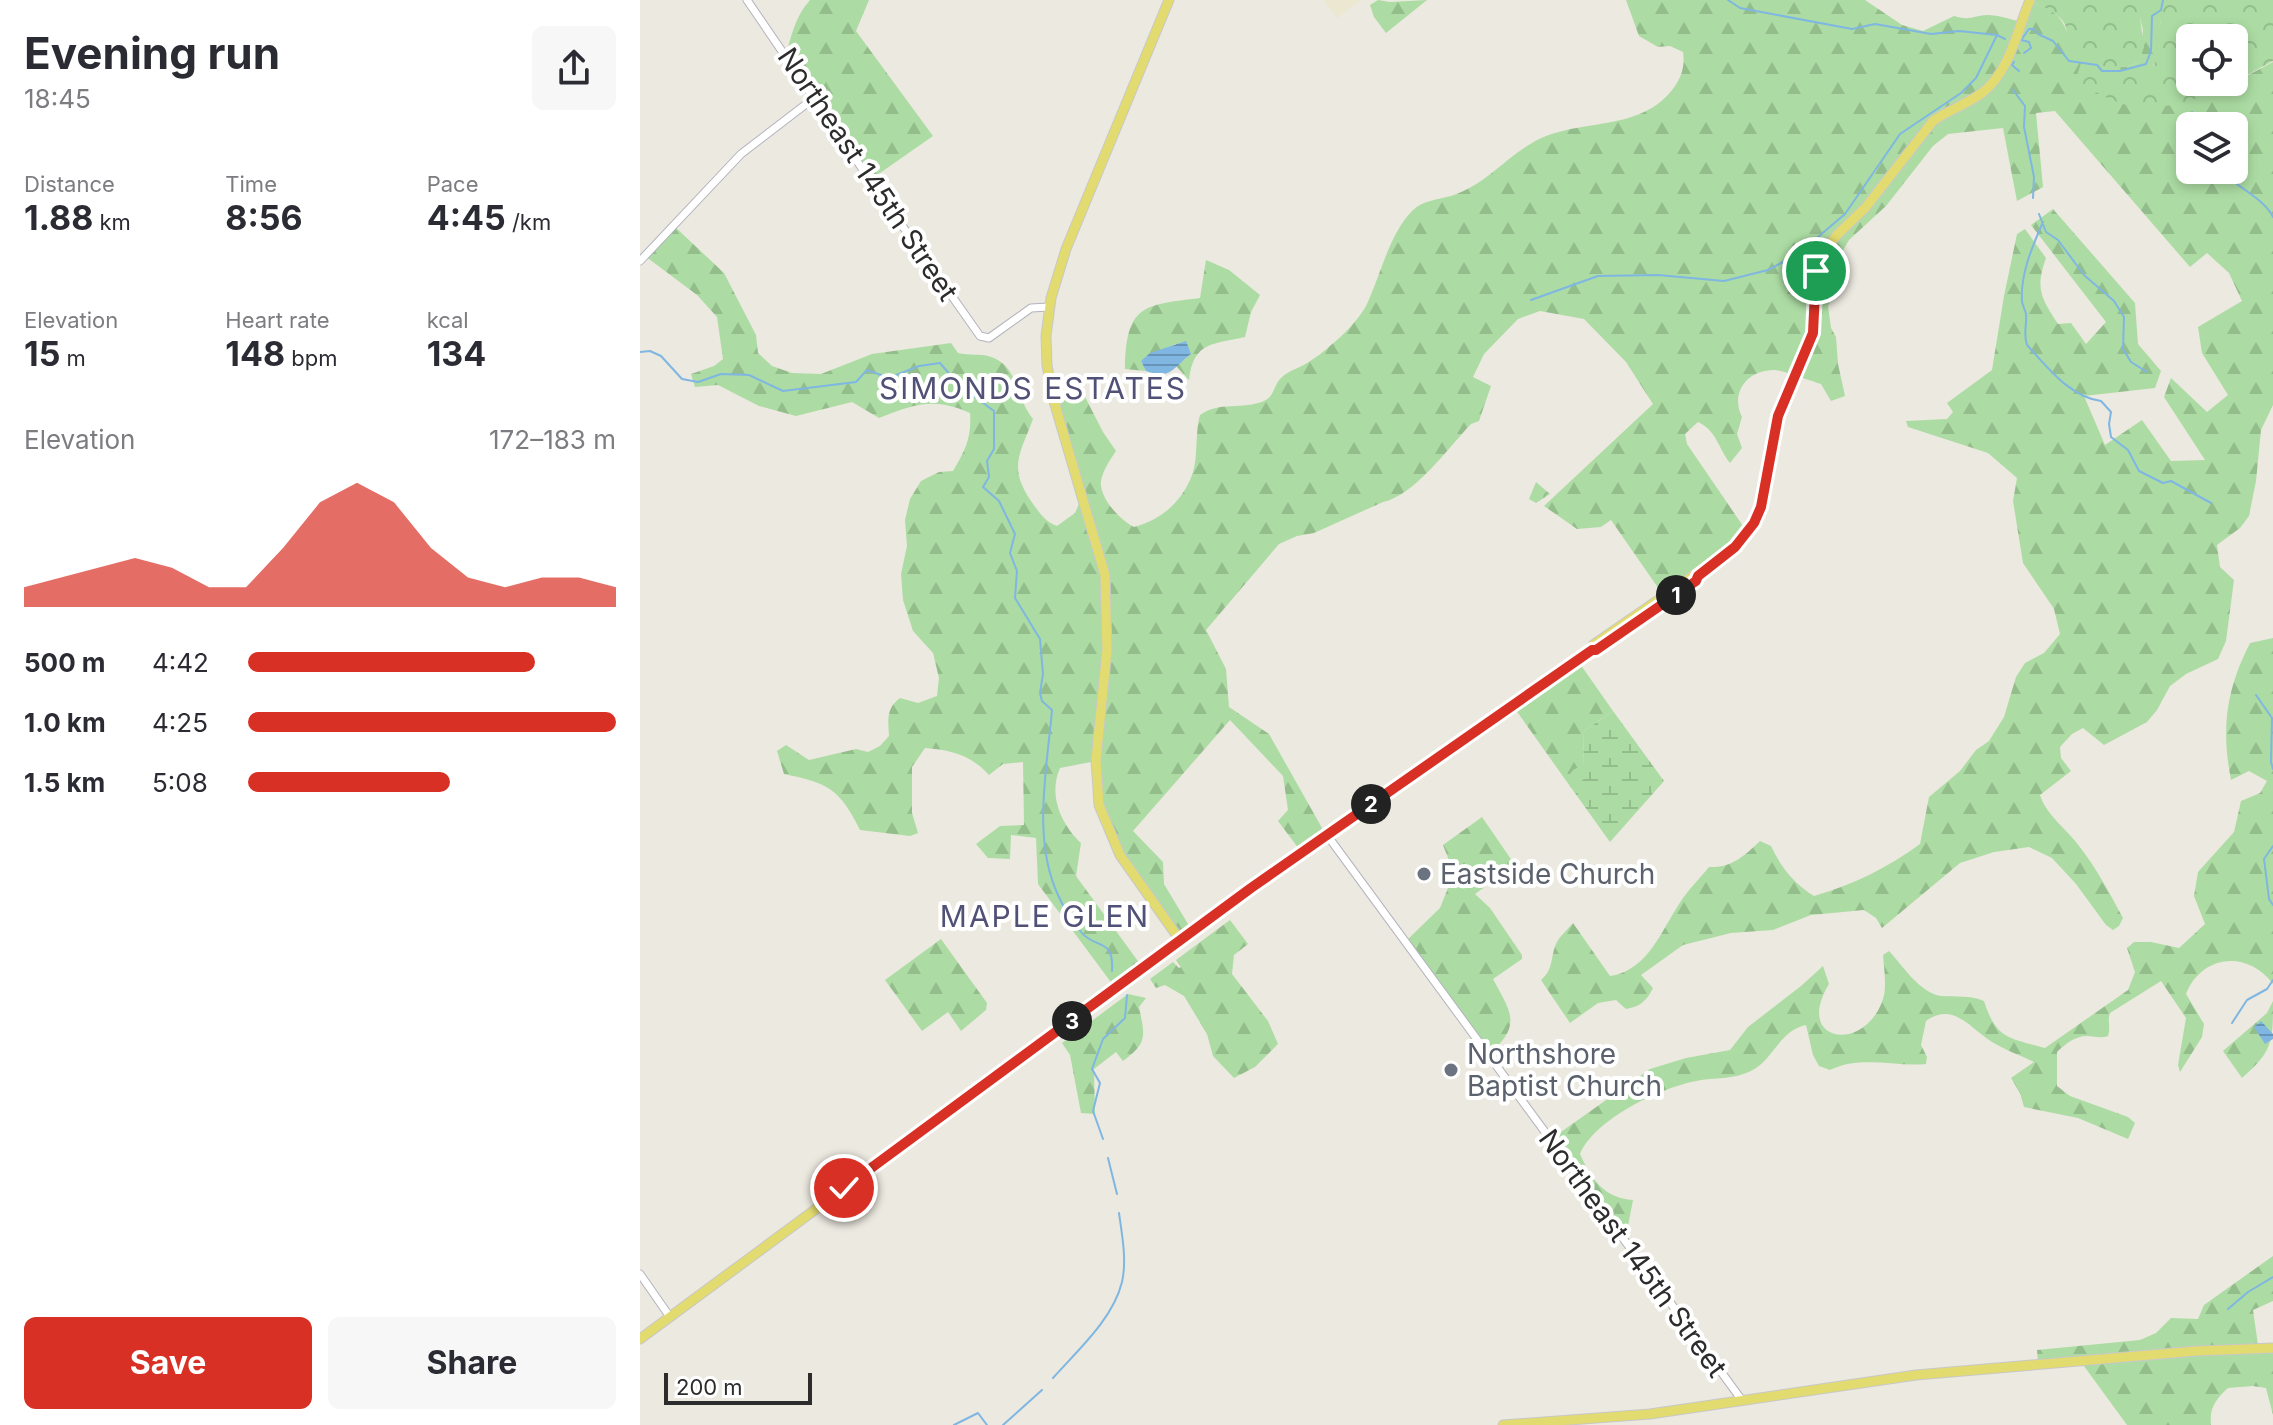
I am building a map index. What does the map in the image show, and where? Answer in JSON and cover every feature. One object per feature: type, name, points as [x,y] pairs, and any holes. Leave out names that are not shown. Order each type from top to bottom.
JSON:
[{"type":"main road","points":[[1169,0],[1066,249],[1049,307],[1046,336],[1051,389],[1105,575],[1107,650],[1096,760],[1099,805],[1120,855],[1180,940]]},
{"type":"main road","points":[[640,1339],[1180,940],[1735,547],[1754,523],[1761,507],[1778,416],[1813,333],[1816,271],[1823,255],[1836,236],[1866,207],[1933,121],[1972,100],[1995,81],[2030,0]]},
{"type":"main road","points":[[1503,1425],[1650,1414],[1945,1372],[2196,1351],[2273,1348]]},
{"type":"street","name":"Northeast 145th Street","points":[[747,0],[980,336],[989,338],[1031,308],[1049,307]]},
{"type":"street","points":[[640,261],[751,145],[814,98]]},
{"type":"street","name":"Northeast 145th Street","points":[[1327,835],[1741,1399]]},
{"type":"street","points":[[640,1274],[670,1317]]},
{"type":"shaded area","points":[[1323,0],[1361,0],[1337,18]]},
{"type":"green space","points":[[810,0],[869,0],[856,31],[933,136],[870,180],[786,55],[798,19]]},
{"type":"green space","points":[[1378,0],[1427,0],[1386,33],[1374,17],[1370,5]]},
{"type":"green space","points":[[1626,0],[1865,0],[1902,25],[1923,31],[1954,16],[1991,15],[2021,22],[2030,1],[2057,16],[2071,44],[2104,64],[2120,67],[2139,62],[2143,30],[2140,18],[2159,17],[2158,58],[2136,84],[2176,88],[2176,96],[2248,96],[2248,75],[2273,62],[2273,405],[2261,430],[2249,516],[2240,528],[2217,545],[2220,567],[2234,580],[2226,641],[2218,659],[2186,674],[2170,686],[2147,722],[2104,745],[2083,728],[2072,734],[2060,747],[2061,758],[2071,771],[2040,795],[2047,809],[2097,872],[2123,918],[2119,926],[2113,930],[2106,925],[2052,858],[2029,847],[1994,852],[1960,863],[1882,928],[1876,918],[1864,910],[1811,915],[1773,930],[1731,933],[1683,945],[1641,975],[1653,988],[1645,1000],[1631,1008],[1626,1009],[1616,1000],[1598,1003],[1570,1023],[1541,980],[1550,967],[1557,941],[1573,923],[1610,976],[1634,966],[1653,947],[1684,897],[1709,867],[1731,863],[1760,841],[1771,846],[1788,874],[1814,896],[1856,881],[1908,853],[1920,844],[1929,797],[1989,741],[2004,717],[2016,677],[2025,663],[2044,653],[2060,634],[2054,609],[2023,563],[2013,501],[2017,478],[1988,453],[1908,427],[1906,421],[1947,419],[1953,412],[1947,403],[1992,370],[2017,234],[2025,229],[2046,258],[2040,286],[2052,315],[2058,324],[2071,323],[2086,344],[2106,322],[2031,225],[2053,209],[2135,303],[2138,344],[2161,371],[2155,388],[2084,396],[2105,445],[2142,420],[2171,461],[2205,460],[2164,397],[2171,378],[2207,412],[2228,395],[2202,353],[2198,327],[2242,301],[2229,273],[2207,253],[2190,267],[2055,111],[2036,113],[2043,187],[2017,201],[2003,128],[1948,134],[1933,146],[1886,206],[1849,240],[1837,261],[1841,289],[1836,290],[1828,306],[1845,396],[1831,401],[1821,384],[1778,370],[1764,371],[1743,384],[1740,392],[1738,400],[1742,417],[1737,434],[1742,448],[1730,463],[1713,435],[1698,422],[1685,434],[1687,444],[1743,526],[1725,547],[1661,592],[1611,520],[1601,527],[1577,529],[1544,506],[1653,404],[1626,362],[1584,319],[1540,311],[1518,319],[1484,354],[1473,377],[1491,386],[1479,421],[1471,424],[1419,481],[1395,498],[1314,533],[1279,544],[1206,630],[1226,669],[1229,707],[1269,734],[1326,835],[1302,853],[1278,821],[1288,810],[1283,776],[1230,720],[1133,831],[1163,862],[1164,884],[1191,929],[1182,934],[1120,855],[1106,824],[1096,761],[1060,768],[1055,788],[1058,808],[1081,843],[1076,876],[1143,968],[1116,989],[1038,884],[1036,838],[1011,835],[1010,859],[988,858],[976,844],[1000,826],[1024,825],[1023,762],[1003,764],[989,775],[960,755],[925,748],[912,767],[912,813],[918,833],[910,836],[860,830],[846,805],[831,790],[784,774],[777,751],[786,745],[809,760],[856,749],[868,752],[880,746],[889,736],[888,720],[895,702],[900,698],[918,703],[937,696],[939,678],[933,653],[913,631],[903,600],[901,574],[907,546],[905,520],[910,499],[921,481],[939,472],[953,471],[967,444],[970,413],[946,405],[924,404],[879,418],[852,402],[796,416],[759,406],[718,385],[695,387],[691,374],[714,366],[723,359],[717,317],[697,295],[645,256],[674,226],[724,273],[756,335],[758,353],[772,366],[792,373],[821,374],[872,354],[951,343],[958,353],[987,356],[1000,361],[1012,375],[1033,419],[1018,460],[1020,479],[1039,512],[1057,526],[1075,513],[1082,497],[1059,420],[1061,401],[1084,395],[1116,451],[1102,477],[1103,494],[1117,514],[1134,527],[1163,514],[1184,491],[1195,466],[1200,415],[1215,408],[1264,401],[1284,375],[1319,355],[1351,326],[1367,304],[1404,220],[1416,207],[1464,191],[1521,150],[1550,135],[1645,112],[1675,86],[1683,66],[1683,52],[1670,46],[1658,47],[1639,36]]},
{"type":"green space","points":[[2030,0],[2273,0],[2273,61],[2248,74],[2248,24],[2176,24],[2176,96],[2203,96],[2169,105],[2132,106],[2075,82],[2081,63],[2117,69],[2154,66],[2160,46],[2156,34],[2161,21],[2159,18],[2140,18],[2144,47],[2139,62],[2112,67],[2093,63],[2077,52],[2062,20]]},
{"type":"green space","points":[[1206,260],[1229,270],[1260,295],[1251,312],[1245,337],[1207,346],[1195,358],[1189,380],[1176,366],[1191,354],[1175,344],[1141,361],[1146,371],[1125,369],[1129,331],[1134,320],[1152,306],[1200,298]]},
{"type":"green space","points":[[1536,482],[1550,494],[1536,503],[1529,499]]},
{"type":"green space","points":[[2273,638],[2273,984],[2263,973],[2239,962],[2214,964],[2203,971],[2186,994],[2204,1024],[2202,1037],[2180,1072],[2178,1065],[2186,1018],[2161,981],[2110,1013],[2108,1036],[2078,1037],[2057,1052],[2057,1086],[2070,1096],[2128,1117],[2135,1123],[2128,1139],[2078,1118],[2024,1107],[2011,1078],[2034,1062],[1997,1045],[1953,1015],[1936,1016],[1926,1021],[1921,1045],[1927,1057],[1926,1064],[1914,1065],[1866,1062],[1830,1070],[1819,1066],[1806,1025],[1789,1033],[1766,1060],[1751,1071],[1665,1090],[1614,1117],[1588,1141],[1580,1154],[1594,1179],[1606,1191],[1633,1200],[1628,1226],[1622,1238],[1551,1139],[1650,1069],[1730,1050],[1748,1027],[1823,966],[1829,984],[1820,1004],[1820,1019],[1826,1029],[1836,1034],[1849,1034],[1874,1017],[1884,994],[1883,955],[1889,951],[1926,990],[1941,996],[1984,1001],[1999,1030],[2022,1042],[2045,1048],[2128,990],[2135,972],[2127,948],[2134,942],[2179,948],[2205,924],[2194,896],[2198,872],[2234,832],[2241,801],[2260,793],[2267,781],[2249,771],[2231,780],[2226,726],[2231,693],[2250,643]]},
{"type":"green space","points":[[1578,661],[1613,711],[1584,731],[1583,768],[1567,782],[1513,706]]},
{"type":"green space","points":[[1613,711],[1664,781],[1610,842],[1567,782],[1573,770],[1583,767],[1584,731]]},
{"type":"green space","points":[[1583,768],[1588,776],[1573,787],[1568,775]]},
{"type":"green space","points":[[1482,817],[1515,865],[1475,894],[1490,908],[1522,955],[1522,959],[1493,979],[1509,1011],[1510,1027],[1499,1045],[1488,1055],[1405,942],[1440,908],[1454,873],[1443,845]]},
{"type":"green space","points":[[1230,920],[1248,944],[1234,955],[1232,974],[1268,1021],[1278,1044],[1255,1067],[1234,1078],[1213,1056],[1207,1034],[1184,996],[1165,985],[1156,988],[1150,979],[1173,962],[1181,967],[1176,960]]},
{"type":"green space","points":[[941,939],[987,1003],[986,1010],[961,1031],[948,1012],[922,1031],[885,980]]},
{"type":"green space","points":[[1128,994],[1146,998],[1139,1007],[1143,1032],[1141,1044],[1123,1061],[1116,1052],[1094,1069],[1095,1114],[1081,1113],[1070,1055],[1062,1043]]},
{"type":"green space","points":[[2273,1001],[2269,1045],[2260,1060],[2242,1078],[2223,1051],[2267,1013]]},
{"type":"green space","points":[[2273,1256],[2273,1301],[2253,1310],[2258,1345],[2273,1348],[2273,1415],[2266,1388],[2253,1386],[2228,1388],[2214,1404],[2211,1425],[2127,1425],[2081,1362],[2038,1363],[2037,1350],[2140,1340],[2156,1333],[2171,1318],[2198,1319],[2204,1305]]},
{"type":"water","points":[[1186,341],[1191,354],[1171,371],[1161,374],[1146,371],[1141,361],[1150,353]]},
{"type":"water","points":[[2261,1021],[2273,1034],[2273,1039],[2265,1044],[2254,1027]]},
{"type":"waterway","points":[[1728,0],[1740,8],[1852,29],[1875,24],[1931,34],[1959,31],[1997,35],[2005,39]]},
{"type":"waterway","points":[[2024,53],[2031,48],[2029,42],[2021,40],[2029,29],[2034,29],[2053,41],[2069,61],[2097,65],[2102,71],[2120,71],[2146,64],[2151,51],[2152,16],[2161,10],[2163,0]]},
{"type":"waterway","points":[[1531,300],[1598,276],[1658,275],[1724,281],[1768,270],[1798,254],[1845,214],[1900,134],[1961,93],[1976,78],[1997,35]]},
{"type":"waterway","points":[[2014,62],[2012,65],[2019,71]]},
{"type":"waterway","points":[[2013,90],[2025,106],[2024,127],[2034,177],[2033,198]]},
{"type":"waterway","points":[[2237,184],[2263,204],[2273,217]]},
{"type":"waterway","points":[[2039,214],[2046,232],[2058,240],[2084,275],[2114,301],[2124,317],[2123,349],[2131,362],[2147,372]]},
{"type":"waterway","points":[[2043,222],[2023,282],[2027,345],[2070,388],[2101,401],[2111,412],[2111,437],[2128,450],[2139,471],[2163,483],[2171,481],[2211,503]]},
{"type":"waterway","points":[[640,352],[650,351],[661,356],[682,379],[698,382],[721,374],[749,375],[783,391],[856,382],[867,370],[889,378],[919,366],[940,363],[952,377],[969,385],[975,397],[994,411],[994,449],[987,461],[989,477],[983,487],[999,501],[1015,534],[1010,553],[1017,571],[1015,598],[1040,639],[1043,674],[1040,693],[1042,701],[1052,710],[1043,804],[1045,851],[1060,900],[1078,928],[1107,948],[1112,971]]},
{"type":"waterway","points":[[2256,695],[2272,718],[2273,769]]},
{"type":"waterway","points":[[2273,846],[2264,859],[2269,899],[2273,905]]},
{"type":"waterway","points":[[2232,1023],[2247,1000],[2267,989],[2273,980]]},
{"type":"waterway","points":[[1103,1139],[1093,1111],[1100,1083],[1092,1069],[1103,1039],[1125,1018],[1127,995]]},
{"type":"waterway","points":[[1108,1158],[1117,1194]]},
{"type":"waterway","points":[[1053,1378],[1094,1333],[1117,1296],[1124,1265],[1119,1213]]},
{"type":"waterway","points":[[2228,1309],[2273,1277]]},
{"type":"waterway","points":[[1003,1425],[1042,1390]]},
{"type":"waterway","points":[[954,1425],[978,1413],[987,1425]]},
{"type":"place","name":"Eastside Church","points":[[1424,874]]},
{"type":"place","name":"Northshore Baptist Church","points":[[1451,1070]]},
{"type":"district","name":"SIMONDS ESTATES","points":[[1033,388]]},
{"type":"district","name":"MAPLE GLEN","points":[[1045,916]]},
{"type":"route","points":[[844,1188],[1251,888],[1592,650],[1640,621],[1696,581],[1698,576],[1735,547],[1754,523],[1761,507],[1778,416],[1813,333],[1816,271]]}]
